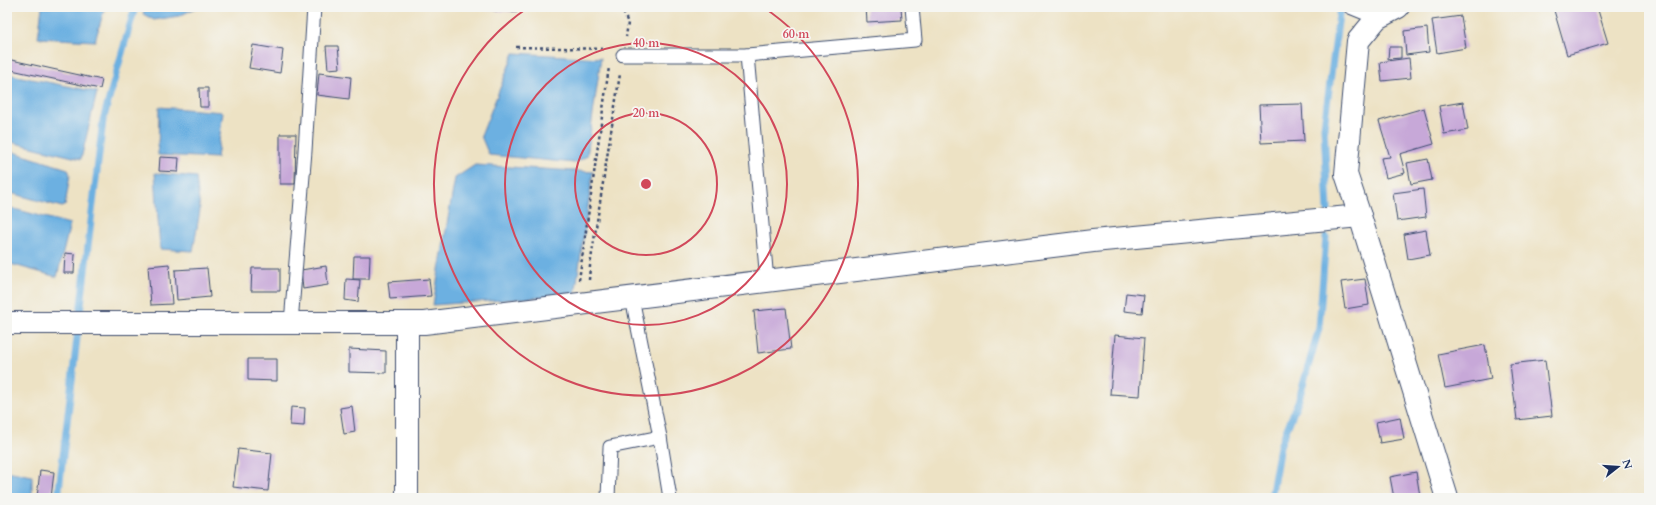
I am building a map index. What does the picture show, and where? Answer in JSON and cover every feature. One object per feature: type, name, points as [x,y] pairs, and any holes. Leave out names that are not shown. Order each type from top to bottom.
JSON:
[{"type":"street","points":[[1398,7],[1377,18],[1358,41],[1346,174],[1447,498]]},
{"type":"street","points":[[7,323],[424,322],[1093,241],[1360,216]]},
{"type":"street","points":[[407,322],[407,498]]},
{"type":"lane","points":[[291,323],[305,151],[314,7]]},
{"type":"lane","points":[[623,55],[746,55],[915,40],[912,7]]},
{"type":"lane","points":[[1350,7],[1377,18]]},
{"type":"lane","points":[[746,55],[767,281]]},
{"type":"lane","points":[[632,298],[660,437],[670,498]]},
{"type":"lane","points":[[608,498],[610,447],[660,437]]},
{"type":"path","points":[[582,304],[590,266],[628,23],[621,7]]},
{"type":"path","points":[[516,47],[609,49]]},
{"type":"path","points":[[582,304],[609,61]]},
{"type":"water","points":[[42,7],[105,7],[95,41],[38,38]]},
{"type":"water","points":[[145,7],[198,7],[179,16],[154,20],[143,14]]},
{"type":"water","points":[[514,53],[601,58],[587,156],[575,163],[489,155],[481,136]]},
{"type":"water","points":[[7,74],[97,92],[81,159],[7,141]]},
{"type":"water","points":[[159,107],[223,112],[217,158],[158,155]]},
{"type":"water","points":[[7,150],[68,169],[70,175],[65,206],[62,207],[7,192]]},
{"type":"water","points":[[475,165],[593,172],[575,295],[433,305],[455,178]]},
{"type":"water","points":[[155,173],[196,177],[200,210],[193,251],[160,249]]},
{"type":"water","points":[[7,207],[70,224],[57,277],[7,263]]},
{"type":"water","points":[[7,471],[32,476],[32,498],[7,498]]},
{"type":"building","points":[[483,7],[518,7],[517,12],[483,10]]},
{"type":"building","points":[[866,7],[901,7],[902,20],[867,22]]},
{"type":"building","points":[[1553,7],[1597,7],[1608,43],[1567,55]]},
{"type":"building","points":[[1461,16],[1466,48],[1437,53],[1432,20]]},
{"type":"building","points":[[1427,28],[1429,52],[1406,55],[1404,31]]},
{"type":"building","points":[[253,45],[283,50],[280,73],[249,68]]},
{"type":"building","points":[[326,46],[338,46],[340,68],[328,69]]},
{"type":"building","points":[[1389,47],[1401,47],[1401,58],[1388,59]]},
{"type":"building","points":[[1409,58],[1411,78],[1382,81],[1380,62]]},
{"type":"building","points":[[7,59],[102,80],[100,89],[7,69]]},
{"type":"building","points":[[319,73],[351,77],[349,99],[317,95]]},
{"type":"building","points":[[199,88],[208,88],[208,107],[200,107]]},
{"type":"building","points":[[1463,102],[1468,130],[1444,134],[1439,106]]},
{"type":"building","points":[[1302,104],[1304,141],[1261,143],[1259,105]]},
{"type":"building","points":[[1424,108],[1434,144],[1400,154],[1405,173],[1386,178],[1381,158],[1390,157],[1379,121]]},
{"type":"building","points":[[280,134],[296,134],[295,184],[280,184]]},
{"type":"building","points":[[160,157],[179,158],[178,172],[159,171]]},
{"type":"building","points":[[1428,159],[1432,180],[1411,184],[1407,163]]},
{"type":"building","points":[[1423,189],[1426,217],[1397,221],[1393,193]]},
{"type":"building","points":[[1426,230],[1430,255],[1408,259],[1404,234]]},
{"type":"building","points":[[65,253],[75,254],[74,273],[64,273]]},
{"type":"building","points":[[354,256],[370,256],[369,279],[353,279]]},
{"type":"building","points":[[169,264],[172,304],[151,305],[148,266]]},
{"type":"building","points":[[326,266],[328,285],[303,289],[301,270]]},
{"type":"building","points":[[207,268],[210,297],[177,300],[175,270]]},
{"type":"building","points":[[252,268],[280,268],[280,291],[251,291]]},
{"type":"building","points":[[346,279],[360,280],[358,302],[345,300]]},
{"type":"building","points":[[429,279],[431,296],[390,299],[388,282]]},
{"type":"building","points":[[1365,279],[1369,305],[1345,309],[1341,282]]},
{"type":"building","points":[[1126,293],[1144,295],[1142,313],[1124,311]]},
{"type":"building","points":[[786,308],[791,349],[758,353],[754,311]]},
{"type":"building","points":[[1115,335],[1144,338],[1140,396],[1110,394]]},
{"type":"building","points":[[1485,345],[1491,379],[1445,388],[1438,354]]},
{"type":"building","points":[[349,349],[386,351],[386,373],[349,372]]},
{"type":"building","points":[[248,359],[277,359],[277,381],[248,380]]},
{"type":"building","points":[[1545,360],[1552,416],[1517,420],[1510,364]]},
{"type":"building","points":[[352,406],[355,432],[344,434],[340,408]]},
{"type":"building","points":[[291,407],[305,408],[304,426],[290,425]]},
{"type":"building","points":[[1400,417],[1404,439],[1380,443],[1376,422]]},
{"type":"building","points":[[238,449],[272,453],[268,491],[233,487]]},
{"type":"building","points":[[40,470],[54,472],[51,498],[37,498]]},
{"type":"building","points":[[1416,472],[1420,496],[1394,498],[1390,477]]},
{"type":"waterway","points":[[58,498],[103,120],[135,7]]},
{"type":"waterway","points":[[1328,210],[1324,127],[1340,7]]},
{"type":"waterway","points":[[1271,498],[1280,446],[1299,399],[1319,328],[1326,237]]}]
